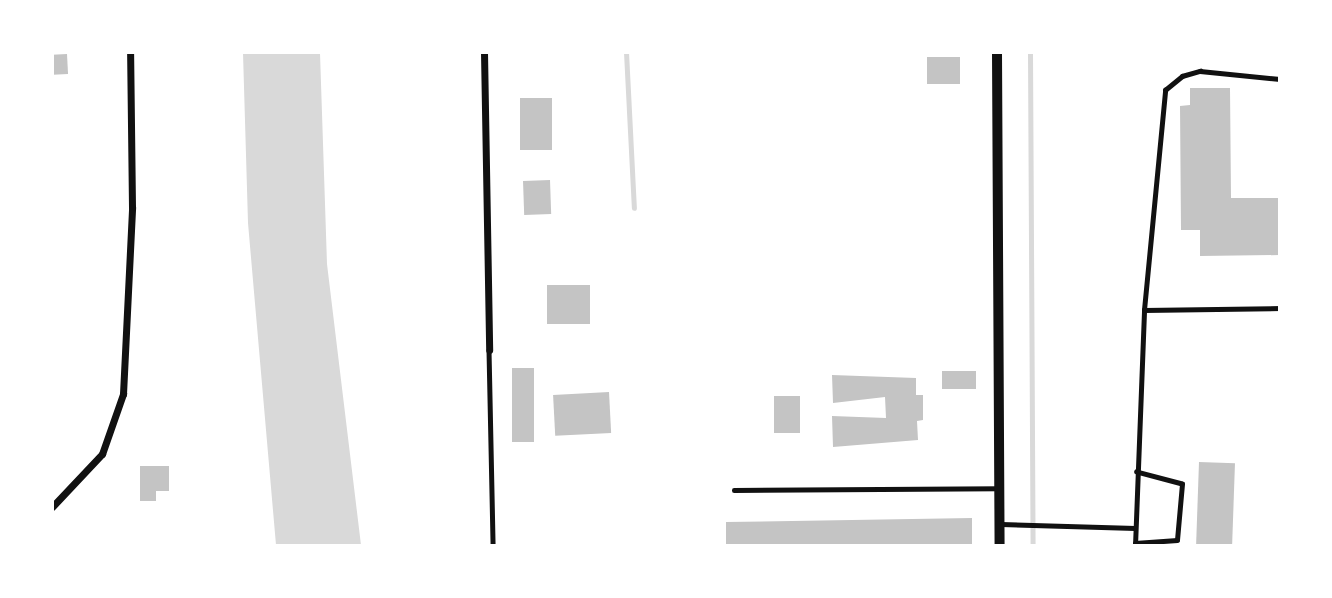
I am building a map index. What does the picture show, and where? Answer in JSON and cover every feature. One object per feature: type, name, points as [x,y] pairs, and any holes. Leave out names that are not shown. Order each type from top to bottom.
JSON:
[{"type":"street","points":[[52,508],[102,454],[123,394],[132,207],[130,52]]},
{"type":"street","points":[[484,52],[489,350]]},
{"type":"street","points":[[997,52],[1000,488],[1005,524],[1000,545]]},
{"type":"lane","points":[[1138,472],[1182,484],[1177,540],[1135,544],[1144,310],[1165,90],[1182,76],[1200,71],[1279,79]]},
{"type":"lane","points":[[1144,310],[1279,308]]},
{"type":"lane","points":[[489,350],[493,545]]},
{"type":"lane","points":[[734,490],[1000,488]]},
{"type":"lane","points":[[1005,524],[1135,528]]},
{"type":"shaded area","points":[[243,53],[320,53],[327,264],[361,545],[276,545],[248,223]]},
{"type":"building","points":[[67,54],[68,74],[53,75],[52,55]]},
{"type":"building","points":[[927,57],[960,57],[960,84],[927,84]]},
{"type":"building","points":[[1190,88],[1230,88],[1231,198],[1278,198],[1280,255],[1200,256],[1200,230],[1181,230],[1180,106],[1190,105]]},
{"type":"building","points":[[520,98],[552,98],[552,150],[520,150]]},
{"type":"building","points":[[550,180],[551,214],[524,215],[523,181]]},
{"type":"building","points":[[547,285],[590,285],[590,324],[547,324]]},
{"type":"building","points":[[512,368],[534,368],[534,442],[512,442]]},
{"type":"building","points":[[942,371],[976,371],[976,389],[942,389]]},
{"type":"building","points":[[832,375],[916,378],[916,395],[923,395],[923,420],[917,421],[918,440],[833,447],[832,416],[886,418],[885,397],[833,403]]},
{"type":"building","points":[[609,392],[611,433],[555,436],[553,395]]},
{"type":"building","points":[[774,396],[800,396],[800,433],[774,433]]},
{"type":"building","points":[[1199,462],[1235,463],[1232,546],[1196,545]]},
{"type":"building","points":[[140,466],[169,466],[169,491],[156,491],[156,501],[140,501]]},
{"type":"building","points":[[972,518],[972,545],[726,545],[726,522]]},
{"type":"waterway","points":[[626,52],[634,208]]},
{"type":"waterway","points":[[1030,52],[1033,546]]}]
